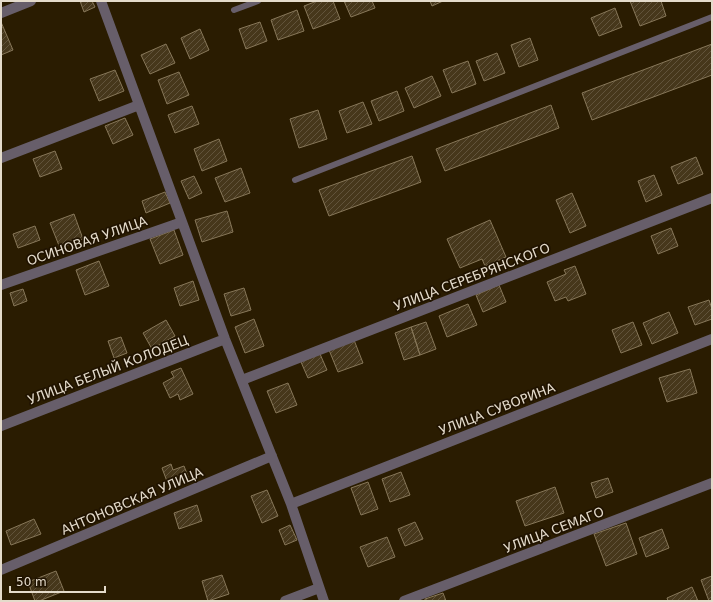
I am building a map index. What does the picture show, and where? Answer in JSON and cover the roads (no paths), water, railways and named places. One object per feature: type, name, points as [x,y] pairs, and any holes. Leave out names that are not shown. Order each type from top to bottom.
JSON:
[{"type":"street","points":[[1,13],[31,1]]},
{"type":"street","points":[[101,1],[225,339],[292,504],[324,601]]},
{"type":"street","points":[[1,158],[139,105]]},
{"type":"street","name":"УЛИЦА СЕРЕБРЯНСКОГО","points":[[242,380],[712,198]]},
{"type":"street","name":"ОСИНОВАЯ УЛИЦА","points":[[1,285],[182,222]]},
{"type":"street","name":"УЛИЦА БЕЛЫЙ КОЛОДЕЦ","points":[[1,426],[225,339]]},
{"type":"street","name":"УЛИЦА СУВОРИНА","points":[[292,504],[712,339]]},
{"type":"street","name":"АНТОНОВСКАЯ УЛИЦА","points":[[1,570],[272,456]]},
{"type":"street","name":"УЛИЦА СЕМАГО","points":[[404,601],[712,483]]},
{"type":"street","points":[[285,601],[319,588]]},
{"type":"lane","points":[[234,10],[258,1]]},
{"type":"lane","points":[[295,180],[712,17]]}]
